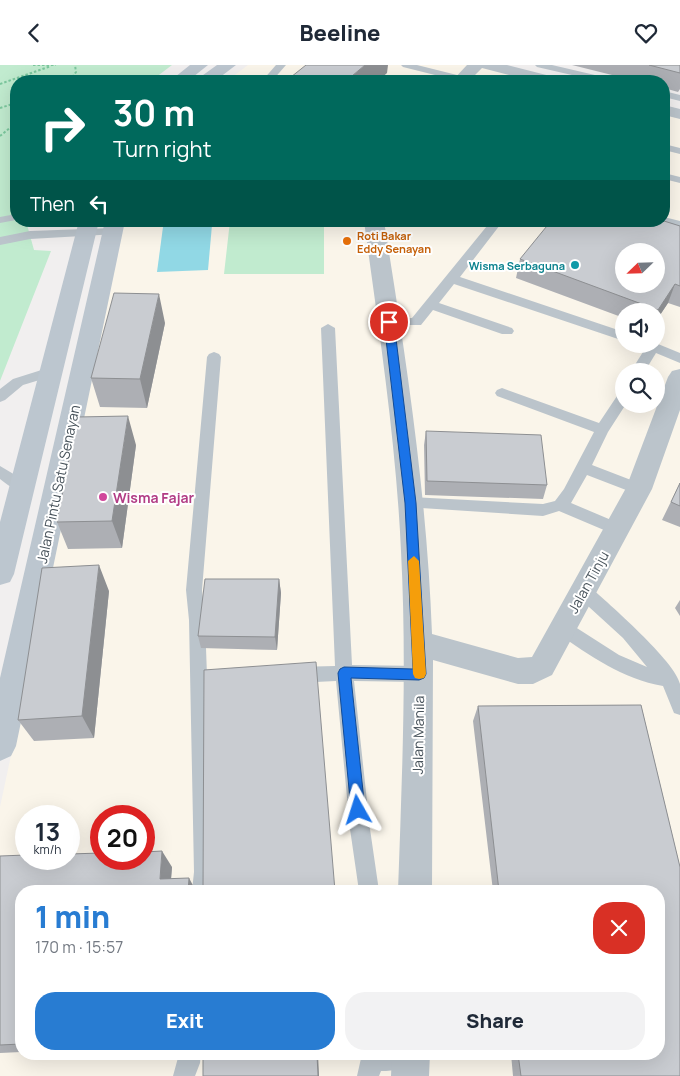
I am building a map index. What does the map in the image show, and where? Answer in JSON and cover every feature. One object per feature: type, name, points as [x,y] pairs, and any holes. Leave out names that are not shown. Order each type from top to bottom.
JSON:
[{"type":"main road","points":[[186,75],[200,65]]},
{"type":"main road","points":[[214,75],[228,65]]},
{"type":"main road","points":[[0,574],[88,227]]},
{"type":"main road","name":"Jalan Pintu Satu Senayan","points":[[0,747],[114,227]]},
{"type":"street","points":[[466,75],[476,65]]},
{"type":"street","points":[[487,65],[528,75]]},
{"type":"street","name":"Jalan Manila","points":[[375,227],[389,322],[411,503],[419,674],[415,885]]},
{"type":"street","name":"Jalan Tinju","points":[[418,643],[518,671],[533,671],[542,666],[639,489],[680,377]]},
{"type":"lane","points":[[406,65],[443,75]]},
{"type":"lane","points":[[540,65],[583,75]]},
{"type":"lane","points":[[273,75],[282,66]]},
{"type":"lane","points":[[0,241],[88,227]]},
{"type":"lane","points":[[389,322],[416,322],[492,227]]},
{"type":"lane","points":[[452,279],[615,334]]},
{"type":"lane","points":[[430,304],[507,331]]},
{"type":"lane","points":[[328,328],[344,673],[360,829],[368,885]]},
{"type":"lane","points":[[665,352],[680,358]]},
{"type":"lane","points":[[203,885],[204,872],[197,620],[194,591],[214,357]]},
{"type":"lane","points":[[0,397],[18,382],[51,372]]},
{"type":"lane","points":[[502,393],[602,430]]},
{"type":"lane","points":[[411,503],[543,510],[560,505],[570,493],[602,430],[615,410]]},
{"type":"lane","points":[[584,468],[639,489]]},
{"type":"lane","points":[[0,472],[22,486]]},
{"type":"lane","points":[[560,505],[617,529]]},
{"type":"lane","points":[[583,591],[629,633],[669,679],[680,707]]},
{"type":"lane","points":[[563,628],[609,660],[650,677],[669,679]]},
{"type":"lane","points":[[276,676],[344,673],[419,674]]},
{"type":"lane","points":[[198,680],[218,679]]},
{"type":"lane","points":[[184,1076],[189,1060]]},
{"type":"lane","points":[[371,1063],[394,1060],[411,1062]]},
{"type":"path","points":[[32,65],[51,66]]},
{"type":"path","points":[[26,75],[56,65]]},
{"type":"path","points":[[0,136],[10,128]]},
{"type":"shaded area","points":[[248,65],[498,65],[536,75],[235,75]]},
{"type":"shaded area","points":[[670,110],[680,113],[680,1076],[0,1076],[0,807],[124,227],[670,227]]},
{"type":"green space","points":[[0,65],[172,65],[159,75],[10,75],[10,227],[28,227],[34,250],[51,251],[0,381]]},
{"type":"green space","points":[[229,227],[324,227],[324,274],[224,274]]},
{"type":"water","points":[[163,227],[212,227],[208,270],[157,272]]},
{"type":"building","points":[[306,65],[365,65],[353,75],[294,75]]},
{"type":"building","points":[[649,65],[680,65],[680,73]]},
{"type":"building","points":[[670,223],[680,226],[680,286],[675,284],[663,303],[639,303],[520,259],[546,227],[670,227]]},
{"type":"building","points":[[114,293],[159,294],[140,379],[91,378]]},
{"type":"building","points":[[128,416],[112,521],[57,522],[77,417]]},
{"type":"building","points":[[426,431],[541,435],[547,485],[427,481]]},
{"type":"building","points":[[680,483],[680,506],[671,502]]},
{"type":"building","points":[[99,565],[82,716],[18,720],[42,568]]},
{"type":"building","points":[[205,579],[279,579],[275,637],[198,636]]},
{"type":"building","points":[[316,662],[335,885],[203,885],[204,670]]},
{"type":"building","points":[[641,705],[680,867],[680,1076],[521,1076],[519,1060],[665,1060],[665,885],[498,885],[478,706]]},
{"type":"building","points":[[155,851],[162,851],[160,879],[189,878],[188,885],[15,885],[15,1044],[0,1045],[0,856],[15,855],[15,870],[80,870],[80,854],[90,853],[90,870],[155,870]]},
{"type":"building","points":[[203,1060],[317,1060],[318,1076],[203,1076]]},
{"type":"slow traffic","points":[[414,561],[419,674]]},
{"type":"place","name":"Roti Bakar Eddy Senayan","points":[[347,241]]},
{"type":"place","name":"Wisma Serbaguna","points":[[575,265]]},
{"type":"place","name":"Wisma Fajar","points":[[103,497]]},
{"type":"route","points":[[358,810],[344,673],[419,674],[411,503],[389,322]]}]
